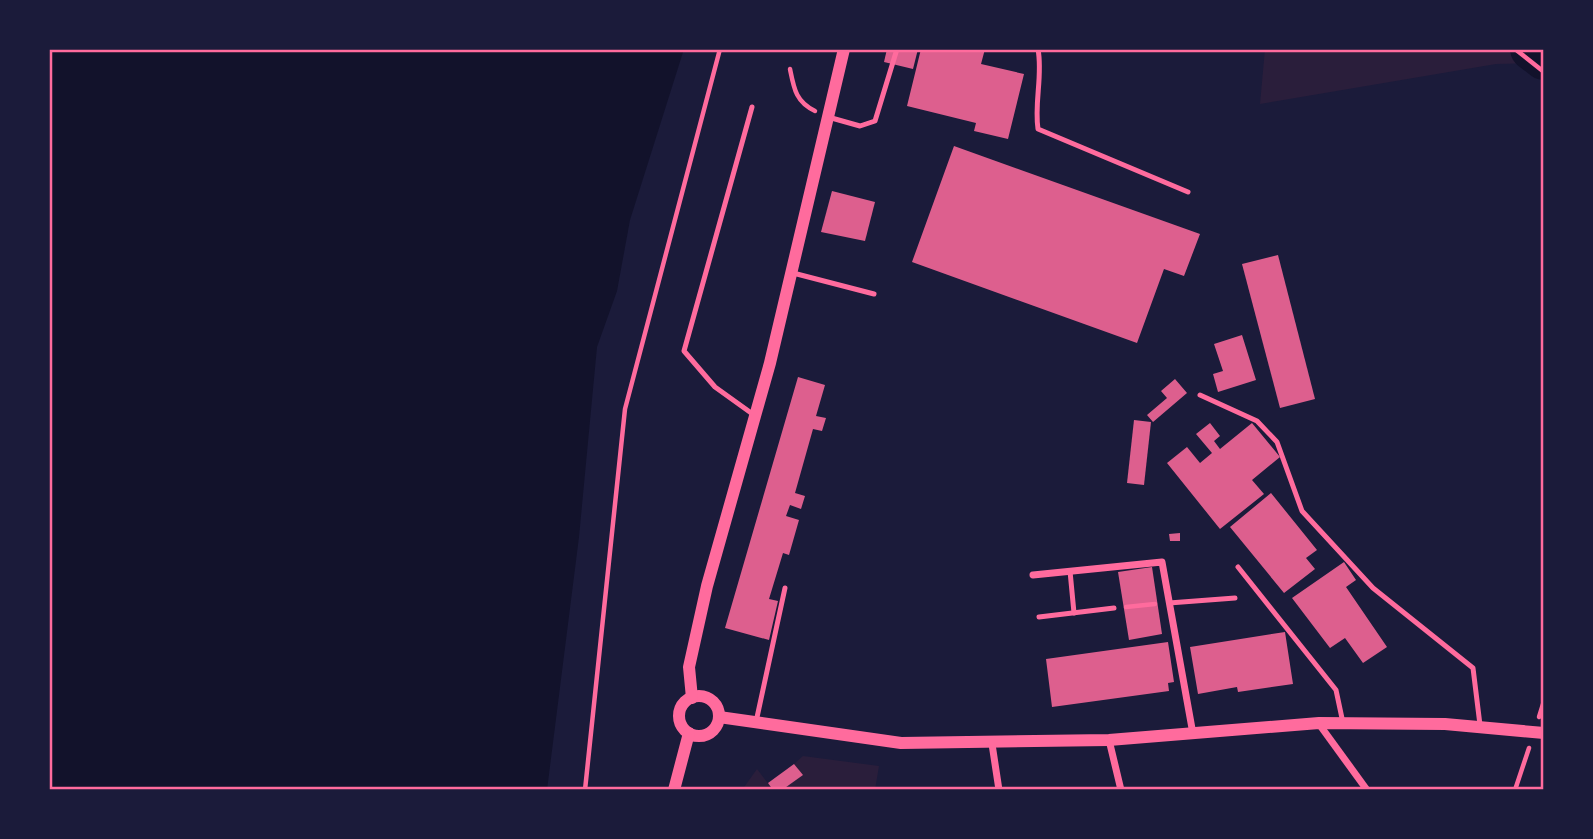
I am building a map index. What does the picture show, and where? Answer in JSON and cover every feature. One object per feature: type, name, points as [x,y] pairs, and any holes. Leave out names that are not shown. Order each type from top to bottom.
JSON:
[{"type":"street","points":[[692,698],[689,667],[707,586],[791,272],[844,49]]},
{"type":"street","points":[[1033,575],[1162,562],[1193,734]]},
{"type":"street","points":[[692,698],[710,700],[719,717],[709,733],[697,736],[681,725],[679,717],[682,705],[692,698]]},
{"type":"street","points":[[719,717],[901,743],[992,744],[1110,740],[1319,723],[1481,727],[1544,733]]},
{"type":"street","points":[[1319,723],[1367,790]]},
{"type":"street","points":[[674,790],[689,733]]},
{"type":"street","points":[[1110,740],[1121,790]]},
{"type":"street","points":[[992,744],[999,790]]},
{"type":"lane","points":[[828,117],[860,126],[875,121],[883,104],[897,49]]},
{"type":"lane","points":[[1038,49],[1040,82],[1035,109],[1038,129],[1188,192]]},
{"type":"lane","points":[[752,107],[684,351],[715,387],[754,415]]},
{"type":"lane","points":[[791,272],[874,294]]},
{"type":"lane","points":[[1200,395],[1257,421],[1277,442],[1301,510],[1373,588],[1473,668],[1481,727]]},
{"type":"lane","points":[[1238,567],[1336,691],[1343,723]]},
{"type":"lane","points":[[1070,571],[1074,613]]},
{"type":"lane","points":[[756,722],[785,588]]},
{"type":"lane","points":[[1169,603],[1236,598]]},
{"type":"lane","points":[[1039,617],[1114,608]]},
{"type":"path","points":[[585,790],[625,409],[720,49]]},
{"type":"path","points":[[1515,49],[1544,72]]},
{"type":"path","points":[[790,69],[795,94],[804,106],[828,117]]},
{"type":"path","points":[[1114,608],[1169,603]]},
{"type":"shaded area","points":[[49,49],[684,49],[630,220],[617,291],[597,347],[579,537],[547,790],[49,790]]},
{"type":"shaded area","points":[[1265,49],[1519,49],[1533,63],[1496,64],[1260,104]]},
{"type":"shaded area","points":[[803,756],[879,766],[875,790],[782,790],[802,775],[794,764]]},
{"type":"shaded area","points":[[757,769],[773,790],[742,790]]},
{"type":"building","points":[[887,49],[918,49],[913,69],[884,62]]},
{"type":"building","points":[[921,49],[985,49],[981,64],[1024,74],[1008,139],[974,131],[976,123],[907,106]]},
{"type":"building","points":[[954,146],[1200,234],[1184,276],[1164,269],[1137,343],[912,262]]},
{"type":"building","points":[[832,191],[875,202],[865,241],[821,232]]},
{"type":"building","points":[[1278,255],[1315,399],[1280,408],[1242,264]]},
{"type":"building","points":[[1242,335],[1256,380],[1218,392],[1213,374],[1223,371],[1214,344]]},
{"type":"building","points":[[798,377],[825,385],[816,416],[826,418],[822,431],[813,429],[795,493],[805,496],[801,509],[790,505],[786,516],[799,520],[789,555],[783,553],[769,599],[778,601],[769,640],[725,628]]},
{"type":"building","points":[[1175,379],[1187,393],[1153,422],[1147,415],[1167,398],[1161,391]]},
{"type":"building","points":[[1134,420],[1151,422],[1144,485],[1127,483]]},
{"type":"building","points":[[1210,423],[1220,436],[1214,441],[1220,449],[1252,423],[1280,457],[1252,480],[1264,494],[1220,529],[1167,463],[1187,447],[1200,463],[1212,453],[1196,434]]},
{"type":"building","points":[[1271,493],[1317,550],[1306,558],[1315,569],[1284,593],[1230,527]]},
{"type":"building","points":[[1180,533],[1180,541],[1170,541],[1169,534]]},
{"type":"building","points":[[1344,562],[1356,580],[1346,587],[1387,647],[1363,663],[1345,638],[1330,648],[1292,598]]},
{"type":"building","points":[[1152,567],[1162,634],[1129,640],[1118,572]]},
{"type":"building","points":[[1285,632],[1293,684],[1238,692],[1237,687],[1198,694],[1190,647]]},
{"type":"building","points":[[1168,642],[1174,682],[1168,683],[1169,691],[1052,707],[1046,659]]},
{"type":"building","points":[[794,764],[803,775],[782,790],[773,790],[768,783]]},
{"type":"waterway","points":[[1531,49],[1544,59]]}]
